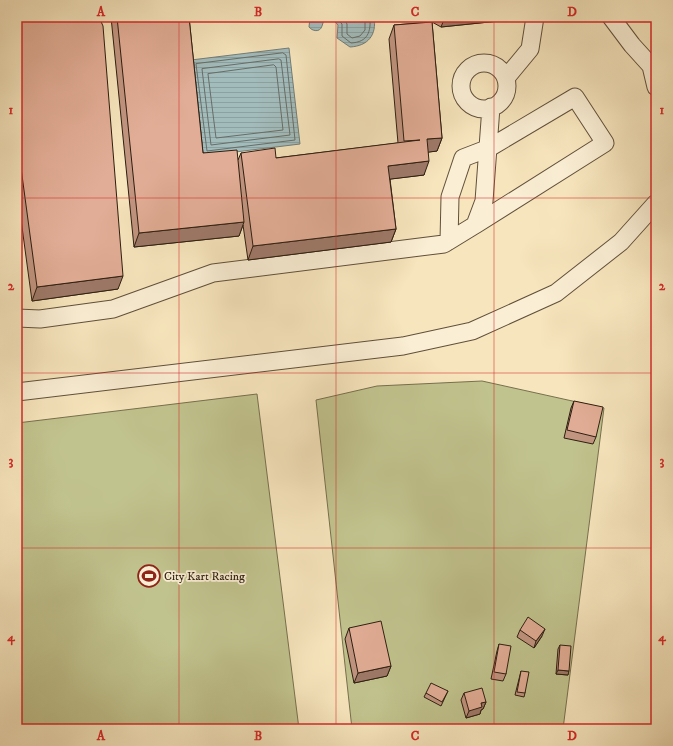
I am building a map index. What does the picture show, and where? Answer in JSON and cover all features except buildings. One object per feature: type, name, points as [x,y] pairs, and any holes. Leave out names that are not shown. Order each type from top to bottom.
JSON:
[{"type":"street","points":[[506,78],[530,49],[535,17]]},
{"type":"street","points":[[611,17],[632,45],[654,66],[656,87]]},
{"type":"street","points":[[489,63],[502,71],[506,78],[506,92],[503,98],[498,104],[491,107],[476,107],[465,98],[462,91],[461,83],[463,76],[468,69],[474,65],[489,63]]},
{"type":"street","points":[[17,318],[40,319],[113,309],[213,273],[444,244],[449,241],[475,225],[604,143],[575,97],[489,148],[463,158],[450,197],[449,241]]},
{"type":"street","points":[[475,225],[484,201],[491,107]]},
{"type":"street","points":[[17,392],[403,346],[472,331],[556,293],[621,242],[656,203]]},
{"type":"green space","points":[[482,381],[604,408],[563,729],[352,729],[316,400],[377,386]]},
{"type":"green space","name":"City Kart Racing","points":[[257,394],[299,729],[17,729],[17,423]]},
{"type":"water","points":[[310,17],[374,17],[375,23],[372,34],[366,42],[350,47],[337,38],[338,25],[335,22],[330,19],[326,19],[324,20],[320,30],[314,30],[309,27]]},
{"type":"water","points":[[289,48],[300,144],[203,156],[191,60]]},
{"type":"place","name":"City Kart Racing","points":[[149,576]]}]
